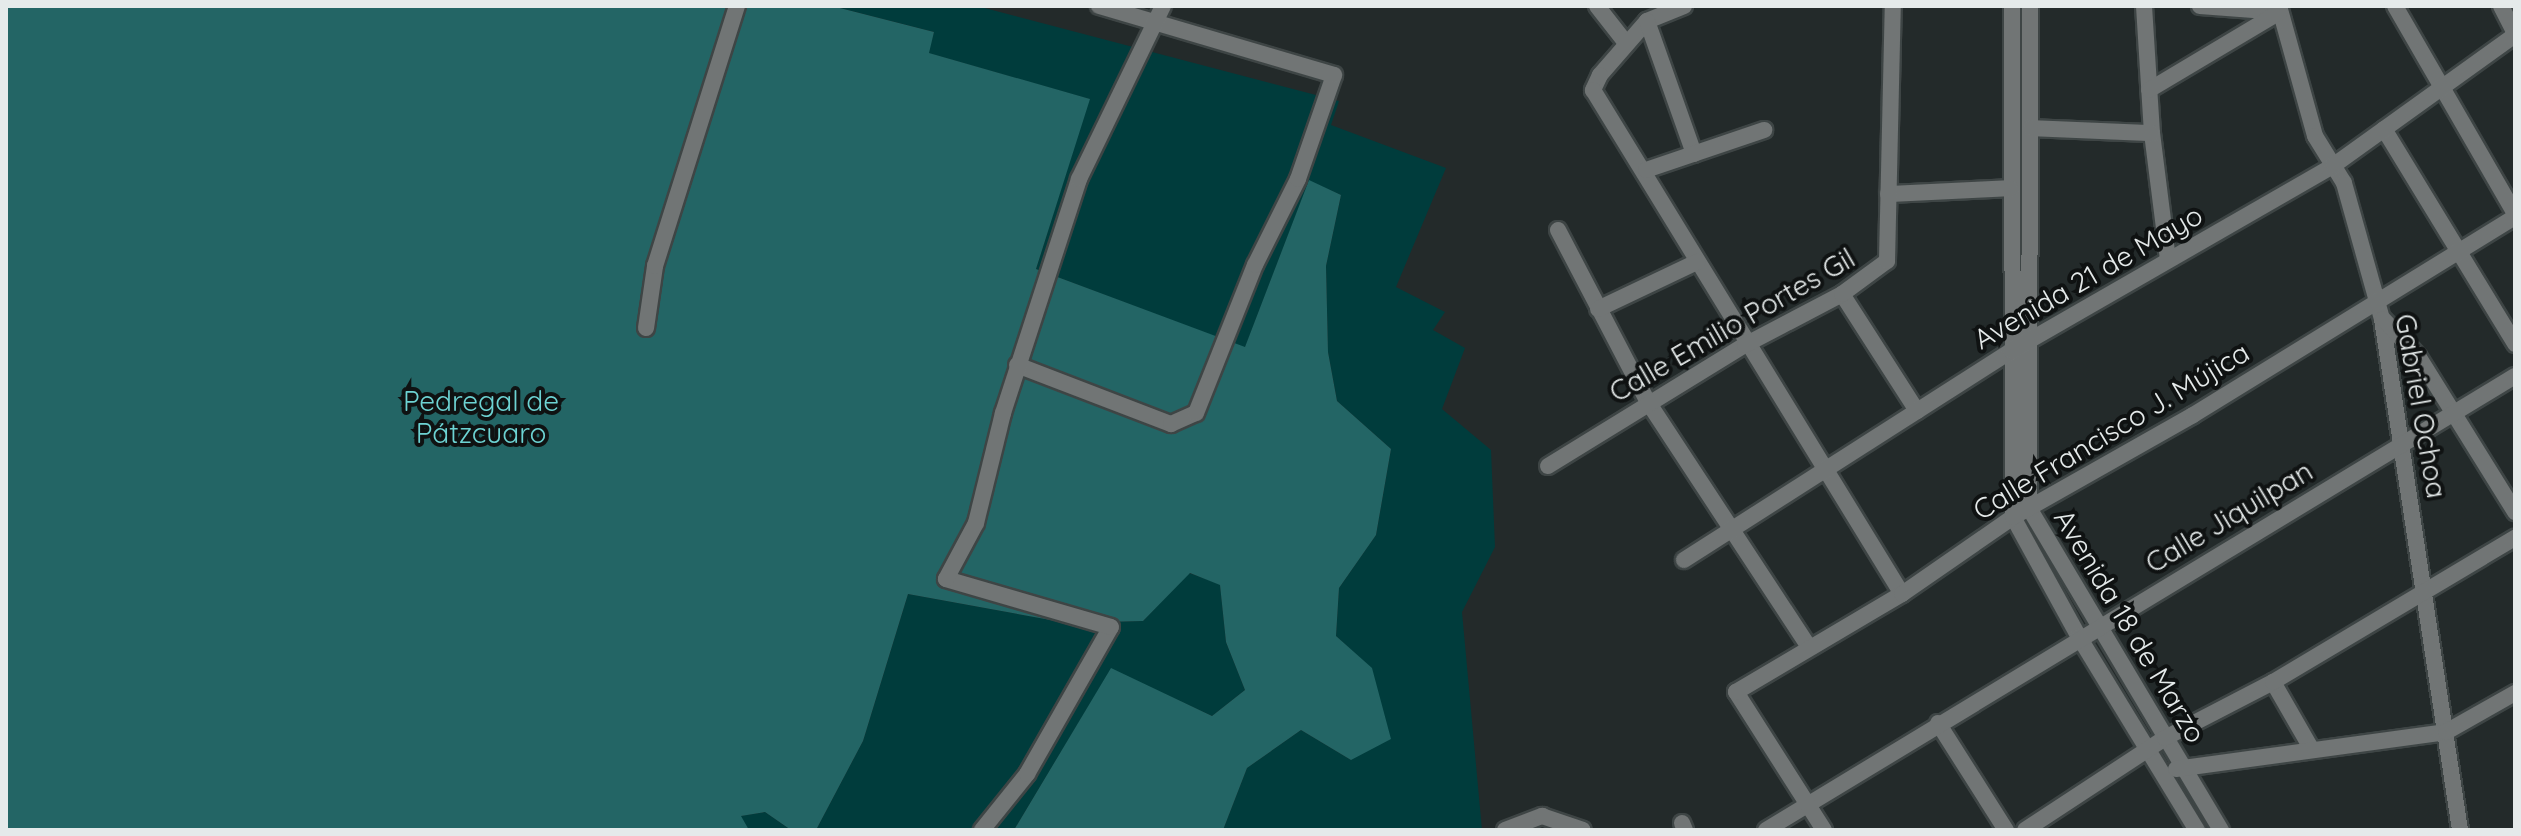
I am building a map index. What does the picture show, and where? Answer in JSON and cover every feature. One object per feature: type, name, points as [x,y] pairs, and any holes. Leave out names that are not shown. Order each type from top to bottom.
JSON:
[{"type":"street","points":[[646,328],[655,266],[737,6]]},
{"type":"street","points":[[1017,365],[1171,424],[1196,413],[1255,265],[1298,179],[1334,75],[1213,42],[1159,13],[1099,6]]},
{"type":"street","points":[[1597,6],[1626,43]]},
{"type":"street","points":[[1684,6],[1647,21],[1626,43],[1593,90],[1646,170],[1745,345],[1902,594]]},
{"type":"street","name":"Calle Emilio Portes Gil","points":[[1548,466],[1745,345],[1842,294],[1887,261],[1893,6]]},
{"type":"street","name":"Avenida 18 de Marzo","points":[[2012,6],[2010,212],[2013,517],[2079,637],[2197,830]]},
{"type":"street","name":"Avenida 18 de Marzo","points":[[2030,6],[2029,508],[2221,830]]},
{"type":"street","points":[[2144,6],[2152,133],[2168,260]]},
{"type":"street","points":[[2200,6],[2280,9]]},
{"type":"street","points":[[2395,6],[2515,216]]},
{"type":"street","points":[[2501,6],[2515,34]]},
{"type":"street","points":[[2149,90],[2280,9]]},
{"type":"street","name":"Gabriel Ochoa","points":[[2280,9],[2315,136],[2344,183],[2382,319],[2460,830]]},
{"type":"street","points":[[982,830],[1027,774],[1111,627],[946,579],[976,523],[1017,365],[1079,179],[1159,13]]},
{"type":"street","points":[[1647,21],[1694,154]]},
{"type":"street","name":"Avenida 21 de Mayo","points":[[1684,560],[2011,351],[2030,343],[2334,165],[2441,91],[2515,34]]},
{"type":"street","points":[[2031,128],[2152,133]]},
{"type":"street","points":[[2384,129],[2515,344]]},
{"type":"street","points":[[1646,170],[1764,130]]},
{"type":"street","points":[[1888,194],[2010,188]]},
{"type":"street","points":[[2010,212],[2030,213]]},
{"type":"street","name":"Calle Francisco J. Mújica","points":[[1808,805],[1736,692],[1902,594],[2013,517],[2460,253],[2515,216]]},
{"type":"street","points":[[1558,230],[1648,402],[1809,647]]},
{"type":"street","points":[[1598,309],[1697,262]]},
{"type":"street","points":[[1842,294],[1917,411]]},
{"type":"street","points":[[2382,319],[2418,356],[2515,512]]},
{"type":"street","name":"Calle Jiquilpan","points":[[1766,830],[2079,637],[2515,376]]},
{"type":"street","points":[[2025,830],[2150,751],[2165,738],[2273,682],[2424,589],[2515,538]]},
{"type":"street","points":[[2273,682],[2311,748]]},
{"type":"street","points":[[2163,771],[2311,748],[2446,732],[2515,693]]},
{"type":"street","points":[[1938,723],[2006,830]]},
{"type":"street","points":[[1808,805],[1824,830]]},
{"type":"street","points":[[1505,830],[1542,816],[1583,830]]},
{"type":"shaded area","points":[[832,6],[977,6],[1339,101],[1331,125],[1446,168],[1396,287],[1445,312],[1433,330],[1465,348],[1442,409],[1491,450],[1495,547],[1462,612],[1482,830],[1223,830],[1247,768],[1301,730],[1351,760],[1372,669],[1336,636],[1339,588],[1376,535],[1391,449],[1337,401],[1328,352],[1326,266],[1341,195],[1309,181],[1245,348],[1036,269],[1089,99],[928,53],[934,32]]},
{"type":"shaded area","points":[[1189,573],[1220,584],[1226,642],[1245,690],[1212,716],[1111,669],[1014,830],[816,830],[863,741],[908,594],[1067,623],[1143,621]]},
{"type":"shaded area","points":[[765,812],[791,830],[749,830],[740,816]]},
{"type":"green space","name":"Pedregal de Pátzcuaro","points":[[6,6],[832,6],[934,32],[929,53],[1090,99],[1036,269],[1245,347],[1309,180],[1341,195],[1326,266],[1328,352],[1337,401],[1391,449],[1376,535],[1339,588],[1336,636],[1372,668],[1391,739],[1351,760],[1301,730],[1247,768],[1223,830],[1014,830],[1111,668],[1212,716],[1245,690],[1226,642],[1220,585],[1190,573],[1143,621],[1067,623],[908,594],[863,741],[816,830],[791,830],[765,812],[741,816],[749,830],[6,830]]}]
